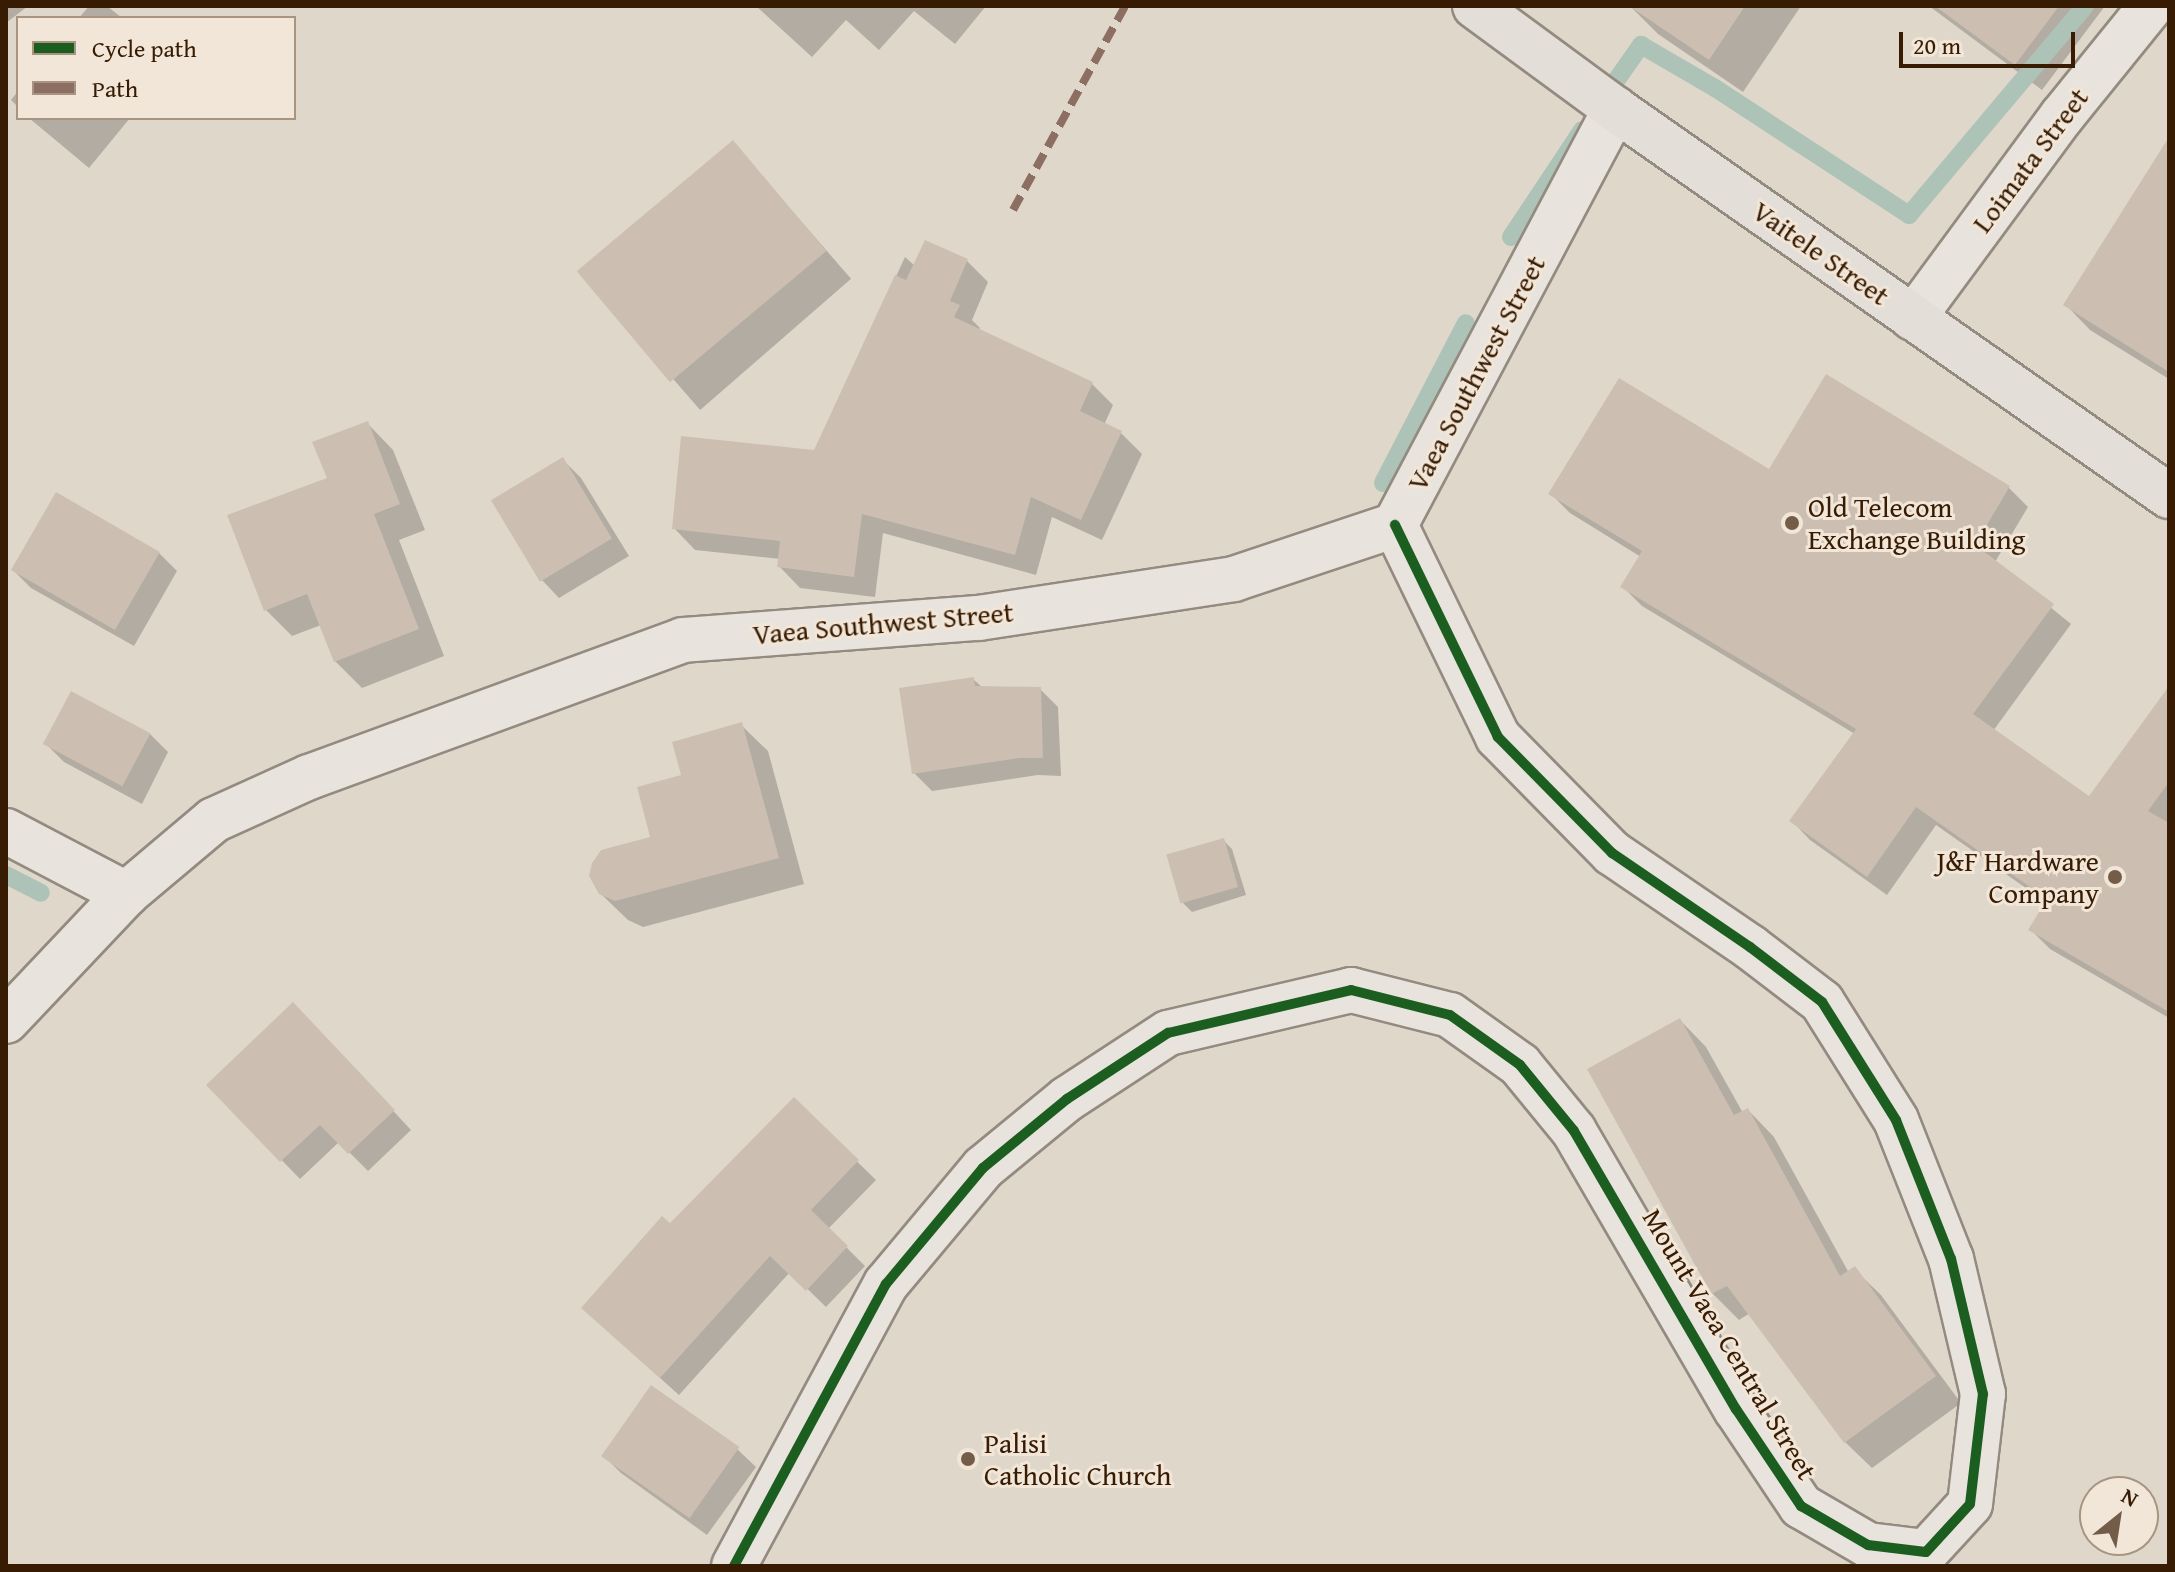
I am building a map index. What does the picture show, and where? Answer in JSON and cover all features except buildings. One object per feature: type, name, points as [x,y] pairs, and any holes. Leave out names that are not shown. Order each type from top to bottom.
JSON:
[{"type":"main road","name":"Vaitele Street","points":[[1475,6],[1615,109],[2169,496]]},
{"type":"street","name":"Loimata Street","points":[[1913,318],[2062,116],[2151,6]]},
{"type":"street","name":"Vaea Southwest Street","points":[[6,1021],[126,894],[214,820],[309,777],[683,640],[979,618],[1234,579],[1395,525],[1615,109]]},
{"type":"street","name":"Mount Vaea Central Street","points":[[734,1566],[886,1284],[983,1168],[1067,1099],[1168,1033],[1351,990],[1450,1015],[1520,1065],[1574,1131],[1736,1409],[1801,1506],[1868,1545],[1926,1552],[1970,1504],[1983,1394],[1951,1259],[1896,1120],[1822,1002],[1750,947],[1612,853],[1498,737],[1395,525]]},
{"type":"street","points":[[6,831],[126,894]]},
{"type":"waterway","points":[[1601,102],[1641,45],[1715,88],[1909,215],[2085,6]]},
{"type":"waterway","points":[[1511,237],[1582,130]]},
{"type":"waterway","points":[[1383,483],[1466,323]]},
{"type":"waterway","points":[[6,875],[41,893]]},
{"type":"marked path","points":[[1013,210],[1125,6]]},
{"type":"cycle path","points":[[734,1566],[886,1284],[983,1168],[1067,1099],[1168,1033],[1351,990],[1450,1015],[1520,1065],[1574,1131],[1736,1409],[1801,1506],[1868,1545],[1926,1552],[1970,1504],[1983,1394],[1951,1259],[1896,1120],[1822,1002],[1750,947],[1612,853],[1498,737],[1395,525]]},
{"type":"place","name":"Old Telecom Exchange Building","points":[[1792,523]]},
{"type":"place","name":"J&F Hardware Company","points":[[2115,877]]},
{"type":"place","name":"Palisi Catholic Church","points":[[968,1459]]}]
